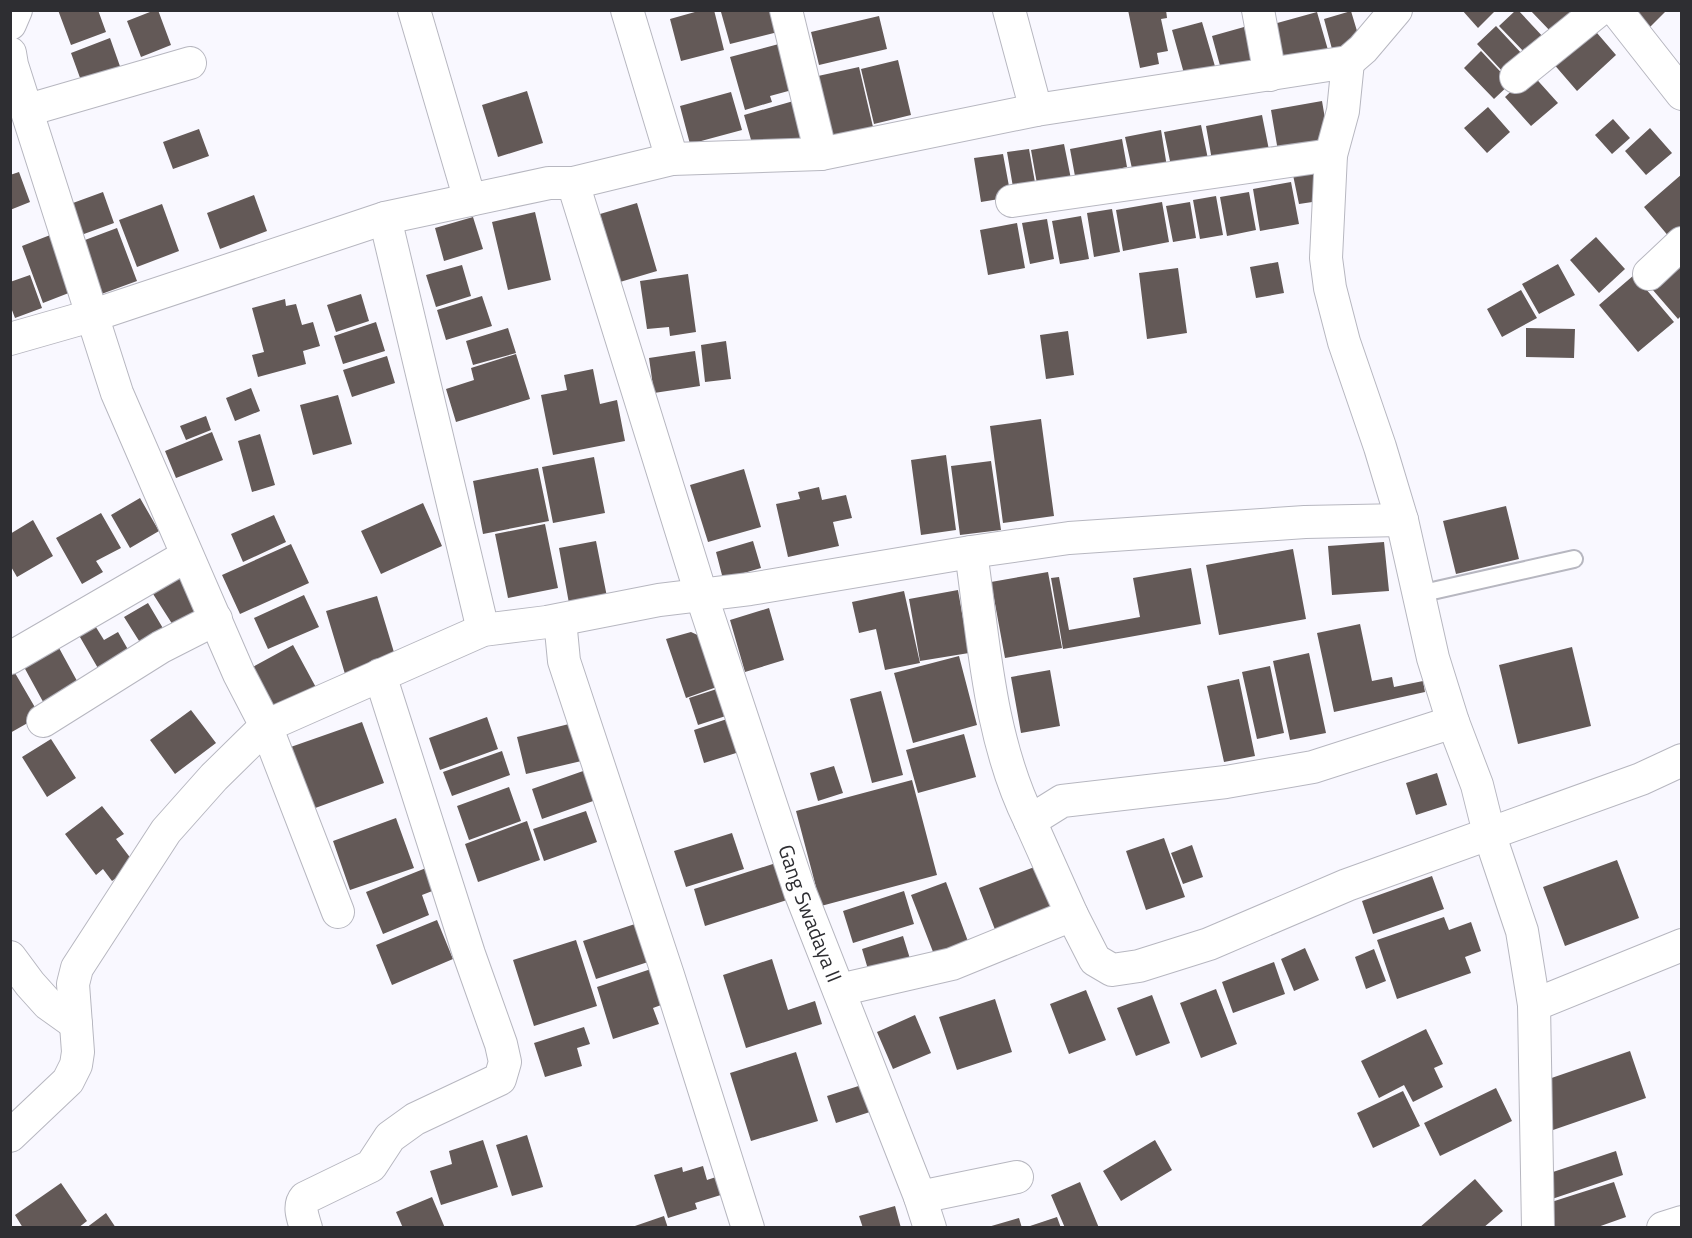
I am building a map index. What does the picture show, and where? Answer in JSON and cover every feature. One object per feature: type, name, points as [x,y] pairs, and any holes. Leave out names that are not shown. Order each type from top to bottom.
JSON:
[{"type":"street","points":[[10,24],[16,10]]},
{"type":"street","points":[[414,10],[470,200]]},
{"type":"street","points":[[627,10],[672,159]]},
{"type":"street","points":[[786,10],[821,154]]},
{"type":"street","points":[[1009,10],[1036,110]]},
{"type":"street","points":[[1258,10],[1270,75]]},
{"type":"street","points":[[10,339],[94,315],[385,218],[549,183],[573,183],[672,159],[821,154],[1036,110],[1348,62],[1363,49],[1396,10]]},
{"type":"street","points":[[1516,77],[1599,10]]},
{"type":"street","points":[[1616,10],[1682,94]]},
{"type":"street","points":[[11,61],[94,315],[117,393],[186,556],[239,674],[266,726],[339,912]]},
{"type":"street","points":[[1348,62],[1342,111],[1331,155],[1326,258],[1330,288],[1344,342],[1402,520],[1432,658],[1477,785],[1489,833],[1522,931],[1534,1005],[1538,1227]]},
{"type":"street","points":[[28,110],[190,63]]},
{"type":"street","points":[[1012,201],[1331,155]]},
{"type":"street","name":"Gang Swadaya II","points":[[573,183],[701,594],[800,892],[930,1227]]},
{"type":"street","points":[[385,218],[483,630]]},
{"type":"street","points":[[1649,274],[1682,243]]},
{"type":"street","points":[[10,1136],[68,1081],[76,1065],[78,1052],[73,984],[77,968],[165,831],[214,777],[266,726],[380,675],[483,630],[560,620],[659,600],[750,589],[971,552],[1070,538],[1305,522],[1402,520]]},
{"type":"street","points":[[971,552],[987,669],[1005,761],[1019,799],[1095,960],[1112,970],[1139,966],[1209,944],[1347,885],[1641,779],[1682,760]]},
{"type":"street","points":[[10,658],[186,556]]},
{"type":"street","points":[[43,721],[161,647],[216,619]]},
{"type":"street","points":[[560,620],[564,661],[668,975],[748,1227]]},
{"type":"street","points":[[306,1227],[301,1207],[305,1198],[371,1166],[390,1137],[415,1119],[500,1079],[505,1062],[380,675]]},
{"type":"street","points":[[1030,821],[1062,801],[1226,782],[1313,767],[1453,722]]},
{"type":"street","points":[[839,990],[952,964],[1072,915]]},
{"type":"street","points":[[1534,1005],[1682,945]]},
{"type":"street","points":[[10,957],[48,1004],[76,1024]]},
{"type":"street","points":[[920,1197],[1017,1178]]},
{"type":"street","points":[[1663,1227],[1682,1222]]},
{"type":"lane","points":[[1419,594],[1574,559]]},
{"type":"building","points":[[58,10],[98,10],[106,32],[71,45]]},
{"type":"building","points":[[158,10],[171,45],[141,57],[127,21]]},
{"type":"building","points":[[702,10],[714,10],[724,50],[681,61],[670,19]]},
{"type":"building","points":[[725,10],[785,10],[790,29],[730,44],[721,12]]},
{"type":"building","points":[[1128,10],[1166,10],[1167,18],[1161,19],[1168,51],[1157,53],[1159,64],[1140,68]]},
{"type":"building","points":[[1462,10],[1496,10],[1478,28]]},
{"type":"building","points":[[1516,10],[1545,39],[1528,56],[1499,26]]},
{"type":"building","points":[[1530,10],[1578,10],[1553,34]]},
{"type":"building","points":[[1630,10],[1667,10],[1648,29]]},
{"type":"building","points":[[1351,11],[1360,41],[1332,49],[1324,19]]},
{"type":"building","points":[[1317,12],[1328,50],[1281,64],[1270,25]]},
{"type":"building","points":[[879,16],[887,49],[819,65],[811,32]]},
{"type":"building","points":[[1202,22],[1219,80],[1188,88],[1172,30]]},
{"type":"building","points":[[1496,26],[1523,55],[1504,73],[1477,44]]},
{"type":"building","points":[[1591,26],[1616,55],[1577,91],[1552,62]]},
{"type":"building","points":[[1244,27],[1257,75],[1225,84],[1212,36]]},
{"type":"building","points":[[110,38],[122,72],[83,86],[71,53]]},
{"type":"building","points":[[790,41],[803,87],[770,96],[772,102],[745,110],[730,57]]},
{"type":"building","points":[[1481,51],[1511,83],[1494,99],[1464,68]]},
{"type":"building","points":[[898,60],[911,115],[874,124],[861,69]]},
{"type":"building","points":[[859,67],[873,127],[832,136],[818,76]]},
{"type":"building","points":[[1531,73],[1558,103],[1531,126],[1505,97]]},
{"type":"building","points":[[527,91],[543,143],[498,157],[482,105]]},
{"type":"building","points":[[731,92],[742,130],[690,144],[680,106]]},
{"type":"building","points":[[797,100],[807,139],[755,154],[744,115]]},
{"type":"building","points":[[1322,101],[1330,148],[1279,157],[1271,110]]},
{"type":"building","points":[[1488,107],[1510,132],[1487,153],[1464,128]]},
{"type":"building","points":[[1262,115],[1270,155],[1213,166],[1206,126]]},
{"type":"building","points":[[1613,119],[1630,138],[1612,154],[1595,135]]},
{"type":"building","points":[[1201,125],[1208,159],[1171,166],[1164,132]]},
{"type":"building","points":[[1650,128],[1672,153],[1646,175],[1625,151]]},
{"type":"building","points":[[199,129],[209,156],[173,169],[163,142]]},
{"type":"building","points":[[1161,130],[1167,167],[1133,173],[1125,137]]},
{"type":"building","points":[[1122,139],[1127,167],[1105,172],[1077,187],[1070,149]]},
{"type":"building","points":[[1064,144],[1073,189],[1039,195],[1031,150]]},
{"type":"building","points":[[1029,149],[1036,188],[1014,193],[1007,152]]},
{"type":"building","points":[[1003,154],[1011,197],[981,202],[974,158]]},
{"type":"building","points":[[1314,171],[1319,201],[1299,204],[1293,175]]},
{"type":"building","points":[[19,172],[30,202],[10,210],[10,175]]},
{"type":"building","points":[[1682,174],[1682,238],[1675,244],[1644,207]]},
{"type":"building","points":[[1291,182],[1299,224],[1260,231],[1253,189]]},
{"type":"building","points":[[103,192],[114,223],[73,238],[62,207]]},
{"type":"building","points":[[1249,192],[1256,230],[1227,236],[1220,197]]},
{"type":"building","points":[[254,195],[267,231],[220,249],[207,213]]},
{"type":"building","points":[[1216,196],[1223,235],[1200,239],[1193,200]]},
{"type":"building","points":[[1162,202],[1169,242],[1123,251],[1116,210]]},
{"type":"building","points":[[1190,202],[1196,238],[1173,242],[1166,206]]},
{"type":"building","points":[[637,203],[657,271],[620,282],[600,214]]},
{"type":"building","points":[[162,204],[179,251],[137,267],[119,220]]},
{"type":"building","points":[[1112,209],[1120,252],[1094,257],[1087,213]]},
{"type":"building","points":[[535,212],[551,280],[508,290],[492,222]]},
{"type":"building","points":[[1081,216],[1089,259],[1060,264],[1052,221]]},
{"type":"building","points":[[473,217],[483,249],[444,261],[435,228]]},
{"type":"building","points":[[1047,219],[1054,259],[1030,264],[1022,223]]},
{"type":"building","points":[[1017,223],[1025,268],[988,275],[980,230]]},
{"type":"building","points":[[117,228],[137,281],[96,296],[77,243]]},
{"type":"building","points":[[58,232],[79,289],[43,303],[22,246]]},
{"type":"building","points":[[1596,237],[1625,269],[1599,293],[1570,260]]},
{"type":"building","points":[[1278,262],[1284,293],[1256,298],[1250,267]]},
{"type":"building","points":[[1558,264],[1575,295],[1539,314],[1522,284]]},
{"type":"building","points":[[1682,264],[1682,315],[1678,319],[1652,289]]},
{"type":"building","points":[[462,265],[471,296],[436,307],[426,275]]},
{"type":"building","points":[[1178,268],[1187,333],[1147,339],[1139,273]]},
{"type":"building","points":[[688,274],[696,332],[670,336],[669,327],[647,329],[640,281]]},
{"type":"building","points":[[30,275],[42,308],[15,318],[10,305],[10,282]]},
{"type":"building","points":[[1634,275],[1674,322],[1638,352],[1599,305]]},
{"type":"building","points":[[1521,290],[1537,318],[1502,337],[1487,309]]},
{"type":"building","points":[[361,294],[369,321],[336,332],[327,305]]},
{"type":"building","points":[[482,296],[492,326],[446,340],[437,310]]},
{"type":"building","points":[[285,299],[286,306],[296,304],[302,325],[313,322],[320,346],[303,351],[306,364],[258,377],[252,355],[264,352],[252,308]]},
{"type":"building","points":[[376,322],[385,351],[343,364],[334,336]]},
{"type":"building","points":[[508,328],[516,353],[473,365],[466,341]]},
{"type":"building","points":[[1526,328],[1575,329],[1574,358],[1526,357]]},
{"type":"building","points":[[1068,331],[1074,375],[1046,379],[1040,335]]},
{"type":"building","points":[[726,341],[731,379],[705,382],[701,345]]},
{"type":"building","points":[[695,351],[700,386],[654,393],[649,358]]},
{"type":"building","points":[[516,354],[530,399],[456,422],[446,389],[474,380],[471,368]]},
{"type":"building","points":[[387,356],[395,383],[352,397],[343,370]]},
{"type":"building","points":[[593,369],[600,404],[617,400],[625,441],[553,455],[541,395],[567,390],[564,375]]},
{"type":"building","points":[[251,388],[260,411],[235,421],[226,398]]},
{"type":"building","points":[[338,395],[352,444],[313,455],[300,405]]},
{"type":"building","points":[[206,416],[211,430],[186,440],[180,426]]},
{"type":"building","points":[[1041,419],[1054,516],[1003,523],[990,426]]},
{"type":"building","points":[[212,432],[223,460],[176,478],[165,451]]},
{"type":"building","points":[[260,434],[275,485],[252,492],[238,441]]},
{"type":"building","points":[[946,455],[956,530],[921,535],[911,460]]},
{"type":"building","points":[[594,457],[605,513],[553,523],[542,467]]},
{"type":"building","points":[[991,461],[1001,530],[960,535],[951,466]]},
{"type":"building","points":[[538,468],[549,521],[483,534],[473,481]]},
{"type":"building","points":[[744,469],[761,527],[708,542],[690,485]]},
{"type":"building","points":[[819,487],[822,500],[846,495],[852,518],[833,522],[839,546],[788,557],[776,504],[800,499],[798,492]]},
{"type":"building","points":[[140,498],[159,531],[130,548],[111,515]]},
{"type":"building","points":[[423,503],[442,546],[381,574],[361,531]]},
{"type":"building","points":[[1506,506],[1519,559],[1456,574],[1443,521]]},
{"type":"building","points":[[101,513],[121,548],[96,561],[103,572],[82,584],[56,538]]},
{"type":"building","points":[[274,515],[286,542],[243,562],[231,534]]},
{"type":"building","points":[[33,520],[53,556],[17,577],[10,565],[10,534]]},
{"type":"building","points":[[545,524],[558,588],[508,598],[495,534]]},
{"type":"building","points":[[596,541],[608,602],[570,609],[559,548]]},
{"type":"building","points":[[753,541],[761,568],[723,579],[716,552]]},
{"type":"building","points":[[1384,542],[1389,591],[1332,595],[1328,546]]},
{"type":"building","points":[[291,544],[309,583],[240,614],[222,575]]},
{"type":"building","points":[[1293,549],[1306,619],[1219,635],[1206,565]]},
{"type":"building","points":[[176,564],[207,614],[178,633],[146,583]]},
{"type":"building","points":[[1191,568],[1201,624],[1063,649],[1051,578],[1059,577],[1069,630],[1140,617],[1133,578]]},
{"type":"building","points":[[1048,572],[1062,648],[1005,658],[991,582]]},
{"type":"building","points":[[958,590],[969,653],[920,661],[909,599]]},
{"type":"building","points":[[904,591],[920,663],[885,670],[876,629],[859,633],[852,602]]},
{"type":"building","points":[[304,595],[319,627],[268,649],[254,618]]},
{"type":"building","points":[[377,596],[396,659],[345,674],[326,611]]},
{"type":"building","points":[[148,603],[164,630],[141,644],[124,617]]},
{"type":"building","points":[[769,608],[784,660],[745,672],[730,620]]},
{"type":"building","points":[[89,616],[104,640],[118,632],[130,653],[99,670],[73,625]]},
{"type":"building","points":[[1360,624],[1372,681],[1392,677],[1394,687],[1423,681],[1425,692],[1334,712],[1317,633]]},
{"type":"building","points":[[691,632],[715,643],[728,683],[686,698],[666,639]]},
{"type":"building","points":[[53,637],[82,690],[47,709],[18,656]]},
{"type":"building","points":[[293,645],[319,693],[276,716],[251,668]]},
{"type":"building","points":[[1572,647],[1591,726],[1518,744],[1499,665]]},
{"type":"building","points":[[1309,653],[1326,733],[1290,740],[1273,661]]},
{"type":"building","points":[[959,656],[977,725],[913,743],[894,673]]},
{"type":"building","points":[[1270,666],[1284,733],[1257,739],[1242,672]]},
{"type":"building","points":[[1050,670],[1060,726],[1021,733],[1011,677]]},
{"type":"building","points":[[15,673],[40,716],[10,733],[10,676]]},
{"type":"building","points":[[1239,679],[1255,756],[1224,762],[1207,686]]},
{"type":"building","points":[[729,685],[738,712],[698,725],[689,698]]},
{"type":"building","points":[[881,691],[903,775],[872,783],[850,699]]},
{"type":"building","points":[[191,710],[216,743],[175,774],[150,740]]},
{"type":"building","points":[[739,715],[749,749],[704,763],[694,730]]},
{"type":"building","points":[[487,717],[498,749],[440,770],[429,738]]},
{"type":"building","points":[[581,721],[590,759],[526,774],[517,737]]},
{"type":"building","points":[[362,722],[384,783],[307,811],[285,749]]},
{"type":"building","points":[[964,734],[976,777],[918,793],[906,750]]},
{"type":"building","points":[[51,739],[76,778],[47,797],[22,757]]},
{"type":"building","points":[[502,751],[510,775],[452,796],[443,772]]},
{"type":"building","points":[[834,766],[843,793],[818,801],[810,773]]},
{"type":"building","points":[[586,770],[596,800],[542,819],[532,789]]},
{"type":"building","points":[[1437,773],[1447,805],[1416,815],[1406,783]]},
{"type":"building","points":[[912,780],[937,875],[821,906],[796,811]]},
{"type":"building","points":[[509,787],[521,821],[469,840],[457,806]]},
{"type":"building","points":[[102,806],[124,834],[116,839],[135,864],[112,881],[103,869],[96,875],[65,834]]},
{"type":"building","points":[[586,811],[597,842],[544,861],[533,829]]},
{"type":"building","points":[[396,818],[414,868],[350,890],[333,841]]},
{"type":"building","points":[[527,821],[540,860],[478,882],[465,844]]},
{"type":"building","points":[[732,833],[744,869],[686,887],[674,851]]},
{"type":"building","points":[[1164,838],[1185,897],[1146,910],[1126,851]]},
{"type":"building","points":[[1192,845],[1203,877],[1183,884],[1171,853]]},
{"type":"building","points":[[1617,860],[1639,918],[1565,946],[1543,887]]},
{"type":"building","points":[[776,863],[787,900],[705,926],[694,889]]},
{"type":"building","points":[[431,866],[440,888],[422,895],[429,915],[383,934],[366,892]]},
{"type":"building","points":[[1037,866],[1057,919],[999,940],[979,888]]},
{"type":"building","points":[[1432,876],[1444,909],[1373,934],[1362,901]]},
{"type":"building","points":[[946,882],[969,944],[935,957],[911,895]]},
{"type":"building","points":[[904,891],[914,924],[853,943],[843,911]]},
{"type":"building","points":[[1444,917],[1449,930],[1471,922],[1481,951],[1465,957],[1471,973],[1397,999],[1377,940]]},
{"type":"building","points":[[437,920],[453,959],[392,985],[376,945]]},
{"type":"building","points":[[635,924],[648,962],[596,979],[583,941]]},
{"type":"building","points":[[903,936],[911,962],[870,976],[862,949]]},
{"type":"building","points":[[576,940],[597,1006],[534,1026],[513,960]]},
{"type":"building","points":[[1305,948],[1319,980],[1294,991],[1281,959]]},
{"type":"building","points":[[1374,949],[1386,981],[1366,989],[1355,957]]},
{"type":"building","points":[[772,959],[788,1010],[815,1001],[822,1024],[746,1048],[723,975]]},
{"type":"building","points":[[1274,962],[1285,994],[1233,1013],[1222,982]]},
{"type":"building","points":[[660,966],[672,1001],[653,1008],[659,1024],[613,1039],[597,987]]},
{"type":"building","points":[[1216,989],[1237,1044],[1201,1058],[1180,1003]]},
{"type":"building","points":[[1086,990],[1106,1040],[1069,1054],[1050,1004]]},
{"type":"building","points":[[1152,995],[1170,1043],[1136,1056],[1117,1008]]},
{"type":"building","points":[[995,999],[1012,1052],[957,1070],[939,1017]]},
{"type":"building","points":[[915,1015],[931,1053],[893,1069],[877,1032]]},
{"type":"building","points":[[584,1027],[590,1044],[577,1048],[582,1066],[545,1077],[534,1043]]},
{"type":"building","points":[[1426,1029],[1443,1064],[1434,1068],[1443,1087],[1413,1102],[1404,1085],[1379,1098],[1361,1061]]},
{"type":"building","points":[[1630,1051],[1646,1098],[1553,1130],[1537,1083]]},
{"type":"building","points":[[796,1052],[818,1121],[751,1141],[730,1073]]},
{"type":"building","points":[[868,1083],[876,1110],[836,1123],[827,1096]]},
{"type":"building","points":[[1496,1088],[1512,1121],[1440,1156],[1424,1123]]},
{"type":"building","points":[[1403,1091],[1420,1126],[1373,1148],[1357,1113]]},
{"type":"building","points":[[527,1135],[543,1187],[512,1196],[496,1145]]},
{"type":"building","points":[[483,1140],[498,1187],[441,1205],[430,1171],[452,1164],[449,1151]]},
{"type":"building","points":[[1155,1140],[1172,1170],[1121,1201],[1103,1171]]},
{"type":"building","points":[[1616,1151],[1623,1175],[1552,1199],[1544,1175]]},
{"type":"building","points":[[703,1166],[707,1180],[719,1176],[724,1194],[695,1203],[697,1209],[668,1218],[654,1175],[682,1167],[683,1172]]},
{"type":"building","points":[[1475,1179],[1503,1211],[1483,1228],[1419,1228]]},
{"type":"building","points":[[1080,1182],[1099,1228],[1065,1228],[1051,1195]]},
{"type":"building","points":[[1614,1182],[1626,1217],[1595,1228],[1550,1228],[1542,1205]]},
{"type":"building","points":[[61,1183],[87,1221],[78,1228],[23,1228],[15,1215]]},
{"type":"building","points":[[432,1197],[445,1228],[403,1228],[396,1212]]},
{"type":"building","points":[[895,1206],[901,1228],[863,1228],[859,1216]]},
{"type":"building","points":[[106,1213],[116,1228],[86,1228]]},
{"type":"building","points":[[664,1216],[668,1228],[632,1228],[632,1227]]},
{"type":"building","points":[[1057,1217],[1061,1228],[1027,1227]]},
{"type":"building","points":[[1019,1218],[1022,1228],[988,1228],[988,1227]]}]
